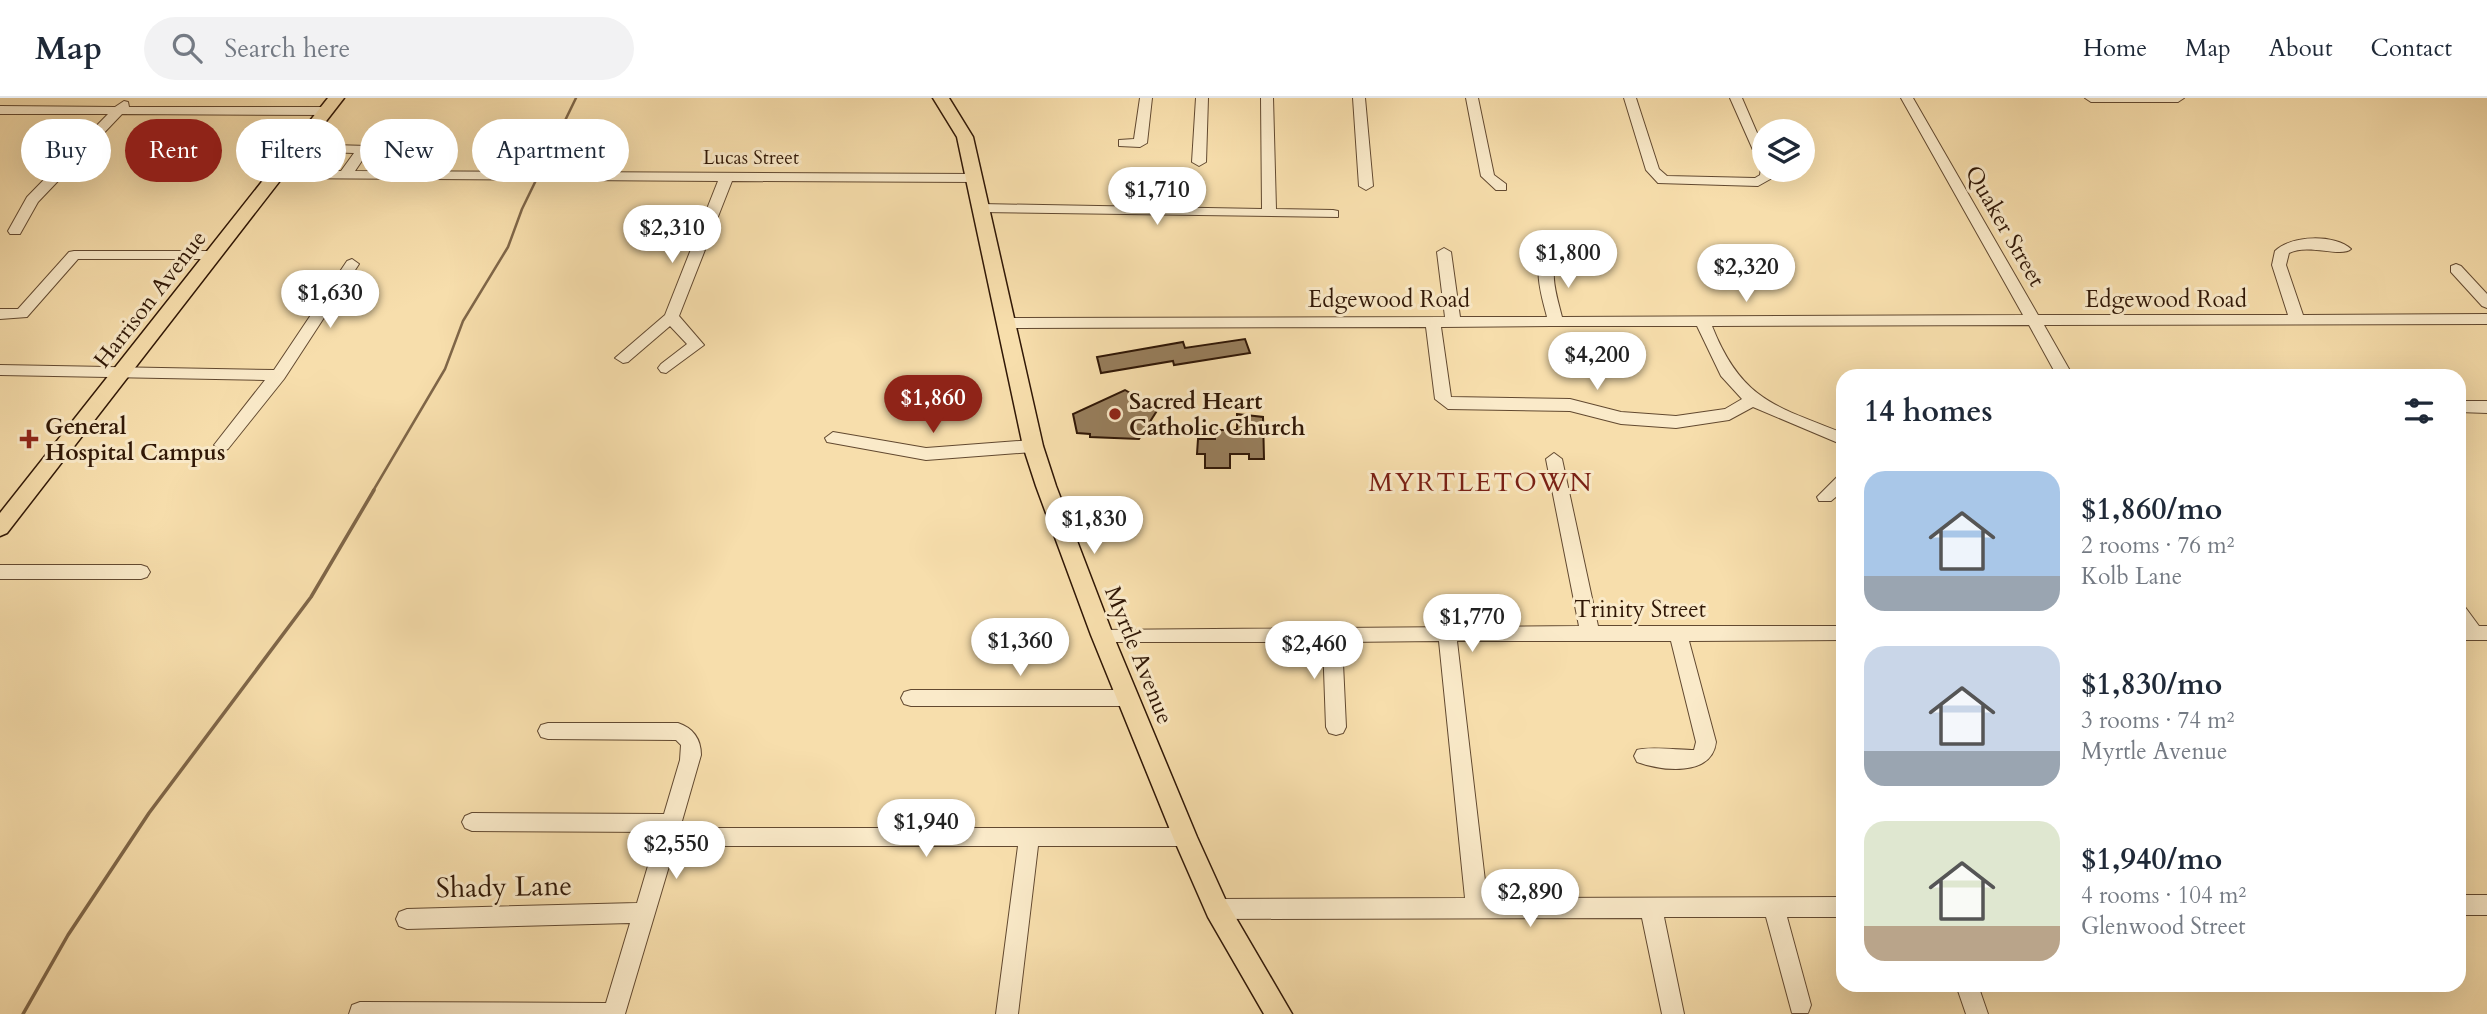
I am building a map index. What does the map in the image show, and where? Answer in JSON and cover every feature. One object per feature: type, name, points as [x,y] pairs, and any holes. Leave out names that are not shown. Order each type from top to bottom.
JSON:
[{"type":"main road","name":"Myrtle Avenue","points":[[941,98],[965,136],[1033,446],[1102,635],[1217,909],[1279,1014]]},
{"type":"main road","name":"Harrison Avenue","points":[[319,119],[331,104]]},
{"type":"main road","name":"Harrison Avenue","points":[[0,528],[271,182]]},
{"type":"street","points":[[15,232],[32,200],[130,98]]},
{"type":"street","points":[[1124,144],[1140,143],[1146,98]]},
{"type":"street","points":[[1199,162],[1202,98]]},
{"type":"street","points":[[1267,98],[1269,213]]},
{"type":"street","points":[[1359,98],[1366,186]]},
{"type":"street","points":[[1472,98],[1488,176],[1501,187]]},
{"type":"street","points":[[1630,98],[1653,170],[1663,180],[1752,182]]},
{"type":"street","points":[[1736,98],[1752,136]]},
{"type":"street","name":"Quaker Street","points":[[1907,98],[2061,369]]},
{"type":"street","points":[[2091,98],[2178,98]]},
{"type":"street","points":[[0,110],[118,110],[331,104]]},
{"type":"street","points":[[346,149],[363,149],[346,175]]},
{"type":"street","name":"Lucas Street","points":[[346,177],[974,178]]},
{"type":"street","points":[[623,358],[671,317],[727,177]]},
{"type":"street","points":[[981,208],[1334,214]]},
{"type":"street","points":[[2298,321],[2279,265],[2282,251],[2301,244],[2344,249]]},
{"type":"street","points":[[1555,248],[1548,254],[1545,264],[1556,323]]},
{"type":"street","points":[[1444,252],[1453,323]]},
{"type":"street","points":[[0,314],[22,314],[74,255],[215,255]]},
{"type":"street","points":[[222,445],[278,375],[352,264]]},
{"type":"street","points":[[2456,269],[2487,303]]},
{"type":"street","points":[[666,368],[696,345],[671,317]]},
{"type":"street","name":"Edgewood Road","points":[[1006,323],[2487,319]]},
{"type":"street","points":[[1433,322],[1445,402],[1570,405],[1621,418],[1676,422],[1729,414],[1753,400]]},
{"type":"street","points":[[1703,322],[1720,366],[1735,385],[1753,400],[1776,412],[1836,436]]},
{"type":"street","points":[[0,370],[278,375]]},
{"type":"street","points":[[2466,407],[2487,407]]},
{"type":"street","points":[[833,438],[926,454],[1033,446]]},
{"type":"street","points":[[1554,459],[1590,634]]},
{"type":"street","points":[[1825,497],[1836,487]]},
{"type":"street","points":[[0,572],[141,572]]},
{"type":"street","points":[[1644,756],[1699,758],[1705,752],[1706,742],[1678,633]]},
{"type":"street","name":"Trinity Street","points":[[1102,635],[1836,633]]},
{"type":"street","points":[[1332,634],[1336,727]]},
{"type":"street","points":[[1447,634],[1477,908]]},
{"type":"street","points":[[911,698],[1128,698]]},
{"type":"street","points":[[360,1013],[614,1014],[670,830],[690,760],[691,745],[688,737],[678,731],[548,731]]},
{"type":"street","points":[[472,822],[670,830],[1029,838],[1185,837]]},
{"type":"street","points":[[1007,1014],[1029,838]]},
{"type":"street","points":[[2466,905],[2487,905]]},
{"type":"street","points":[[1774,906],[1800,1005]]},
{"type":"street","points":[[1217,909],[1836,907]]},
{"type":"street","points":[[1651,908],[1673,1014]]},
{"type":"street","name":"Shady Lane","points":[[407,919],[644,913]]},
{"type":"street","points":[[1969,992],[1977,1014]]},
{"type":"building","points":[[1245,339],[1250,353],[1174,365],[1173,361],[1101,373],[1097,357],[1183,342],[1185,348]]},
{"type":"building","name":"Sacred Heart Catholic Church","points":[[1125,390],[1158,409],[1139,439],[1090,437],[1090,434],[1077,433],[1073,414]]},
{"type":"building","points":[[1237,414],[1263,417],[1264,459],[1249,459],[1249,454],[1230,454],[1230,468],[1205,468],[1205,454],[1197,454],[1198,439],[1215,439],[1215,430],[1237,430]]},
{"type":"waterway","points":[[373,491],[445,369],[463,321],[508,247],[522,209],[576,98]]},
{"type":"waterway","points":[[23,1014],[68,935],[149,813],[311,597],[374,490]]},
{"type":"place","name":"Sacred Heart Catholic Church","points":[[1115,414]]},
{"type":"place","name":"General Hospital Campus","points":[[29,439]]},
{"type":"district","name":"MYRTLETOWN","points":[[1481,482]]}]
